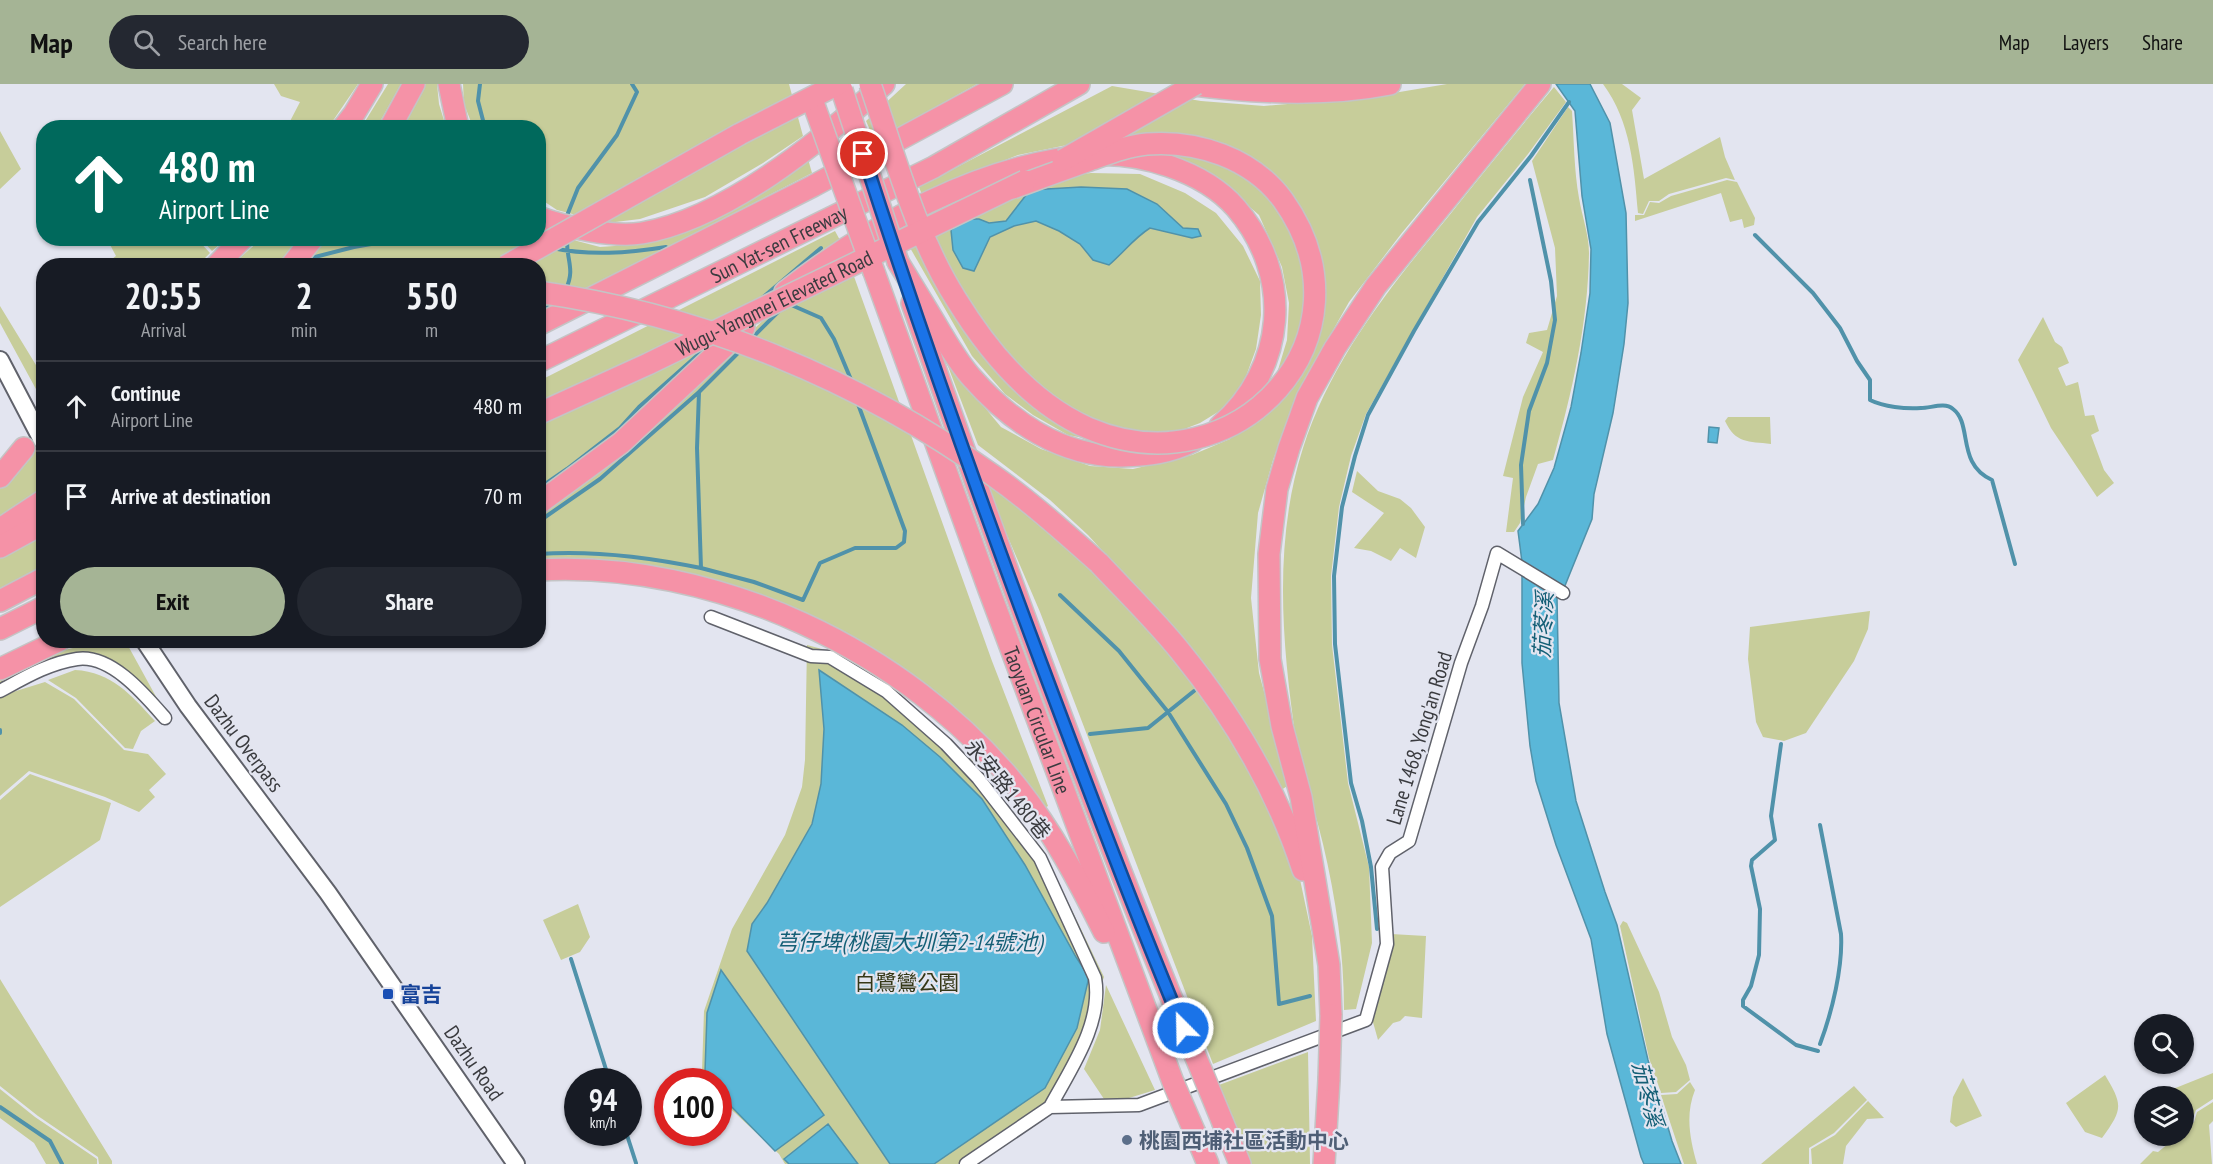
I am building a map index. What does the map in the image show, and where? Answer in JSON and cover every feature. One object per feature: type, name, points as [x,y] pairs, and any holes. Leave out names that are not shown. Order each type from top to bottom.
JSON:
[{"type":"highway","points":[[349,120],[372,84]]},
{"type":"highway","points":[[394,120],[414,84]]},
{"type":"highway","points":[[449,84],[456,120]]},
{"type":"highway","name":"Taoyuan Circular Line","points":[[806,84],[993,601],[1173,1082],[1208,1164]]},
{"type":"highway","points":[[870,84],[924,237],[955,297],[974,327],[1010,371],[1056,410],[1087,427],[1109,435],[1162,443],[1192,440],[1216,434],[1245,418],[1279,390],[1294,368],[1308,338],[1313,312],[1314,280],[1310,254],[1303,232],[1278,193],[1259,174],[1237,161],[1193,146],[1145,144],[1122,149],[1013,188]]},
{"type":"highway","points":[[546,220],[561,225],[605,232],[640,234],[673,225],[706,211],[782,167],[844,120],[884,84]]},
{"type":"highway","name":"Sun Yat-sen Freeway","points":[[546,321],[813,186],[1002,84]]},
{"type":"highway","name":"Sun Yat-sen Freeway","points":[[546,358],[934,167],[1079,84]]},
{"type":"highway","points":[[1187,84],[1216,88],[1331,92],[1390,84]]},
{"type":"highway","name":"Wugu-Yangmei Elevated Road","points":[[546,410],[1013,188],[1196,84]]},
{"type":"highway","points":[[1324,1164],[1331,1015],[1329,965],[1301,797],[1282,726],[1270,659],[1269,554],[1277,489],[1307,398],[1341,339],[1376,286],[1540,84]]},
{"type":"highway","points":[[546,243],[740,134],[840,86],[898,262],[970,377],[1011,415],[1042,437],[1075,450],[1108,456],[1152,455],[1180,448],[1214,431],[1236,412],[1255,387],[1269,356],[1276,302],[1268,268],[1257,238],[1235,207],[1209,186],[1177,169],[1140,158],[1092,155],[1003,172],[963,187],[866,234],[821,264],[743,328],[621,443],[546,498]]},
{"type":"highway","points":[[224,258],[235,246]]},
{"type":"highway","points":[[298,258],[307,246]]},
{"type":"highway","points":[[520,258],[541,246]]},
{"type":"highway","name":"Taoyuan Circular Line","points":[[898,262],[1011,582],[1051,688],[1174,1006],[1240,1164]]},
{"type":"highway","points":[[546,293],[577,297],[680,323],[750,345],[812,370],[874,400],[948,444],[1045,515],[1099,563],[1180,651],[1244,741],[1274,796],[1289,830],[1322,924]]},
{"type":"highway","points":[[0,477],[34,446]]},
{"type":"highway","points":[[0,529],[36,505]]},
{"type":"highway","points":[[0,547],[36,527]]},
{"type":"highway","points":[[546,570],[596,569],[649,576],[712,589],[791,618],[849,647],[906,684],[975,742],[1019,789],[1054,840],[1149,1018]]},
{"type":"highway","points":[[0,601],[36,582]]},
{"type":"highway","points":[[0,629],[36,611]]},
{"type":"highway","points":[[0,655],[36,643]]},
{"type":"highway","points":[[0,669],[43,648]]},
{"type":"main road","points":[[0,360],[34,446]]},
{"type":"main road","name":"Dazhu Overpass","points":[[149,648],[188,706],[312,871]]},
{"type":"main road","name":"Dazhu Road","points":[[312,871],[516,1164]]},
{"type":"street","name":"Lane 1468, Yong'an Road","points":[[1050,1107],[1140,1105],[1366,1020],[1387,944],[1382,867],[1390,853],[1408,841],[1461,663],[1482,606],[1497,553],[1563,593]]},
{"type":"street","name":"永安路1480巷","points":[[711,617],[812,656],[830,657],[886,690],[946,744],[978,778],[1040,858],[1095,978],[1097,994],[1094,1022],[1050,1107]]},
{"type":"street","points":[[0,691],[47,667],[79,659],[108,665],[142,691],[165,718]]},
{"type":"street","points":[[966,1164],[1050,1107]]},
{"type":"green space","points":[[274,84],[358,84],[333,120],[291,120],[300,102],[281,96]]},
{"type":"green space","points":[[388,84],[401,84],[381,120],[366,120]]},
{"type":"green space","points":[[425,84],[437,84],[444,120],[405,120]]},
{"type":"green space","points":[[463,84],[789,84],[803,136],[705,197],[640,219],[607,223],[557,210],[546,203],[546,120],[470,120],[464,104]]},
{"type":"green space","points":[[906,84],[977,84],[875,141],[866,121]]},
{"type":"green space","points":[[1447,84],[1525,84],[1401,234],[1349,302],[1299,390],[1273,460],[1258,513],[1251,598],[1259,673],[1289,785],[1281,790],[1164,618],[1088,535],[1050,500],[978,445],[946,361],[1001,427],[1041,449],[1090,466],[1133,469],[1192,455],[1230,439],[1270,387],[1287,340],[1289,303],[1282,267],[1259,215],[1223,184],[1108,145],[1067,145],[1018,155],[922,195],[919,187],[1112,86],[1201,101],[1264,106],[1370,97]]},
{"type":"green space","points":[[1603,84],[1622,84],[1641,98],[1632,110],[1644,179],[1720,137],[1725,157],[1735,180],[1726,178],[1669,194],[1659,201],[1649,201],[1643,214],[1638,213],[1630,146],[1620,114]]},
{"type":"green space","points":[[1554,87],[1566,102],[1477,217],[1366,414],[1351,456],[1339,507],[1331,576],[1332,645],[1348,783],[1369,867],[1372,943],[1356,1009],[1344,1010],[1341,947],[1332,885],[1296,740],[1287,667],[1283,593],[1284,556],[1287,520],[1294,484],[1303,448],[1315,416],[1329,385],[1364,326],[1405,270]]},
{"type":"green space","points":[[1568,107],[1572,111],[1577,187],[1589,246],[1586,305],[1572,384],[1553,460],[1538,464],[1526,497],[1520,523],[1514,532],[1506,532],[1513,478],[1503,476],[1523,397],[1543,352],[1526,343],[1529,333],[1547,330],[1557,296],[1555,248],[1532,161]]},
{"type":"green space","points":[[0,131],[21,169],[0,189]]},
{"type":"green space","points":[[808,159],[812,173],[546,310],[546,258],[240,258],[253,246],[546,246],[546,233],[600,247],[643,244],[685,231]]},
{"type":"green space","points":[[1091,173],[1140,174],[1185,193],[1216,213],[1243,246],[1260,281],[1261,315],[1256,349],[1245,379],[1226,407],[1200,423],[1174,433],[1119,445],[1068,435],[1033,415],[1005,394],[972,356],[901,232],[1000,184]]},
{"type":"green space","points":[[1727,180],[1737,182],[1755,218],[1754,225],[1744,228],[1742,219],[1730,222],[1721,193],[1635,221],[1635,215],[1644,215],[1650,202],[1659,203],[1671,196]]},
{"type":"green space","points":[[835,231],[841,242],[625,433],[546,491],[546,377]]},
{"type":"green space","points":[[111,246],[204,246],[210,253],[205,258],[113,258],[116,256]]},
{"type":"green space","points":[[207,246],[218,246],[212,251]]},
{"type":"green space","points":[[847,257],[992,661],[1048,806],[1043,809],[902,670],[809,614],[698,579],[546,564],[546,506],[713,368],[776,308]]},
{"type":"green space","points":[[0,306],[36,365],[36,389],[0,323]]},
{"type":"green space","points":[[2043,317],[2055,342],[2062,347],[2069,363],[2058,368],[2066,386],[2078,382],[2085,416],[2094,415],[2099,431],[2091,435],[2104,470],[2114,483],[2097,497],[2051,428],[2018,360]]},
{"type":"green space","points":[[1728,417],[1770,417],[1771,444],[1738,438],[1725,421]]},
{"type":"green space","points":[[36,448],[36,574],[0,592],[0,483]]},
{"type":"green space","points":[[1357,471],[1378,491],[1400,499],[1411,508],[1425,527],[1416,558],[1400,548],[1391,561],[1371,551],[1354,548],[1384,513],[1352,492]]},
{"type":"green space","points":[[983,479],[1064,542],[1141,617],[1217,714],[1261,784],[1298,870],[1312,936],[1316,1021],[1213,1064],[1040,612]]},
{"type":"green space","points":[[1870,611],[1868,629],[1854,661],[1806,733],[1784,741],[1763,737],[1756,722],[1748,659],[1750,627]]},
{"type":"green space","name":"芎仔埤(桃園大圳第2-14號池)","points":[[807,645],[837,653],[889,684],[971,759],[1043,850],[1104,977],[1069,1065],[1047,1103],[958,1164],[785,1164],[779,1154],[732,1110],[732,1068],[702,1068],[704,1011],[732,929],[785,835],[802,787],[805,760]]},
{"type":"green space","points":[[73,648],[129,648],[165,713],[134,692],[112,673],[90,665],[74,665],[0,690],[0,665]]},
{"type":"green space","points":[[75,670],[100,675],[120,686],[155,721],[141,731],[133,749],[125,748],[76,698],[48,680]]},
{"type":"green space","points":[[45,682],[74,699],[124,750],[148,754],[166,774],[149,790],[155,797],[139,812],[105,797],[29,771],[0,796],[0,696]]},
{"type":"green space","points":[[30,774],[111,803],[100,840],[0,907],[0,800]]},
{"type":"green space","points":[[578,904],[590,937],[580,952],[561,960],[543,920]]},
{"type":"green space","points":[[1623,921],[1627,923],[1659,992],[1672,1037],[1686,1065],[1690,1080],[1676,1092],[1661,1093],[1649,1058],[1620,926]]},
{"type":"green space","points":[[1391,934],[1426,936],[1422,1018],[1405,1016],[1393,1023],[1378,1040],[1371,1015]]},
{"type":"green space","points":[[0,979],[112,1164],[99,1164],[98,1157],[38,1116],[0,1086]]},
{"type":"green space","points":[[1106,985],[1155,1090],[1129,1098],[1104,1099],[1084,1069],[1100,1030]]},
{"type":"green space","points":[[1308,1052],[1310,1164],[1251,1164],[1219,1085]]},
{"type":"green space","points":[[2213,1073],[2213,1099],[2196,1110],[2194,1115],[2194,1086],[2180,1086]]},
{"type":"green space","points":[[2105,1075],[2115,1093],[2118,1107],[2114,1120],[2102,1138],[2085,1132],[2066,1103]]},
{"type":"green space","points":[[1963,1078],[1982,1116],[1956,1127],[1950,1122],[1953,1097]]},
{"type":"green space","points":[[1690,1082],[1695,1090],[1689,1118],[1697,1164],[1684,1164],[1661,1095],[1677,1094]]},
{"type":"green space","points":[[1854,1086],[1867,1100],[1834,1133],[1809,1148],[1809,1164],[1761,1164]]},
{"type":"green space","points":[[0,1089],[35,1117],[97,1159],[97,1164],[46,1164],[34,1143],[0,1118]]},
{"type":"green space","points":[[1868,1101],[1884,1118],[1867,1119],[1846,1146],[1843,1164],[1812,1164],[1811,1149],[1835,1135]]},
{"type":"green space","points":[[2213,1102],[2213,1121],[2209,1125],[2212,1164],[2140,1164],[2153,1151],[2158,1152],[2166,1146],[2194,1146],[2194,1122],[2197,1112]]},
{"type":"water","name":"茄苳溪","points":[[1556,84],[1590,84],[1610,123],[1626,213],[1628,303],[1613,413],[1594,494],[1592,519],[1564,588],[1557,597],[1559,703],[1576,801],[1617,925],[1648,1060],[1681,1164],[1644,1164],[1641,1157],[1607,1034],[1591,939],[1556,845],[1536,781],[1530,746],[1522,663],[1522,562],[1518,531],[1538,504],[1554,468],[1571,407],[1590,293],[1591,249],[1582,196],[1575,111]]},
{"type":"water","points":[[1081,187],[1127,189],[1157,204],[1183,228],[1198,229],[1201,236],[1192,238],[1150,228],[1109,265],[1093,260],[1080,244],[1036,221],[1014,226],[990,237],[974,271],[963,268],[953,250],[951,230],[963,219],[979,219],[989,223],[1006,221],[1030,190]]},
{"type":"water","points":[[1709,427],[1719,428],[1717,443],[1708,442]]},
{"type":"water","name":"芎仔埤(桃園大圳第2-14號池)","points":[[819,670],[902,725],[940,757],[982,799],[1025,865],[1089,977],[1077,1028],[1045,1088],[934,1164],[890,1164],[747,951],[752,924],[767,903],[812,824],[821,784],[824,729]]},
{"type":"water","name":"芎仔埤(桃園大圳第2-14號池)","points":[[721,970],[824,1115],[775,1151],[732,1107],[732,1068],[705,1068],[707,1013]]},
{"type":"water","points":[[828,1124],[858,1164],[789,1164],[784,1159]]},
{"type":"waterway","points":[[480,84],[478,101],[483,120]]},
{"type":"waterway","points":[[566,218],[578,188],[617,135],[637,92],[632,84]]},
{"type":"waterway","points":[[1377,929],[1371,867],[1362,821],[1351,783],[1335,644],[1334,576],[1342,507],[1368,415],[1414,331],[1478,222],[1531,156],[1569,102]]},
{"type":"waterway","points":[[1523,524],[1521,465],[1529,411],[1547,363],[1555,320],[1551,281],[1530,180]]},
{"type":"waterway","points":[[1755,235],[1813,293],[1840,328],[1870,380],[1870,400],[1902,408],[1946,406],[1953,409],[1959,416],[1974,464],[1981,473],[1992,480],[2015,564]]},
{"type":"waterway","points":[[566,289],[570,276],[567,241]]},
{"type":"waterway","points":[[311,258],[360,246]]},
{"type":"waterway","points":[[552,248],[609,253],[666,247]]},
{"type":"waterway","points":[[762,298],[821,248]]},
{"type":"waterway","points":[[546,308],[557,303]]},
{"type":"waterway","points":[[789,304],[821,318],[834,339],[852,382]]},
{"type":"waterway","points":[[750,340],[781,309]]},
{"type":"waterway","points":[[546,483],[620,428],[639,407],[709,345]]},
{"type":"waterway","points":[[699,392],[741,350]]},
{"type":"waterway","points":[[546,516],[600,479],[699,392],[697,448],[701,568],[754,582],[803,600],[820,563],[855,548],[896,548],[904,542],[905,531],[858,404]]},
{"type":"waterway","points":[[546,554],[620,555],[701,568]]},
{"type":"waterway","points":[[1060,595],[1119,651],[1168,712],[1226,804],[1247,848],[1272,916],[1279,1004],[1310,996]]},
{"type":"waterway","points":[[1090,734],[1148,728],[1194,691]]},
{"type":"waterway","points":[[1781,744],[1771,816],[1775,840],[1752,860],[1751,866],[1760,909],[1759,955],[1743,1006],[1796,1045],[1818,1051]]},
{"type":"waterway","points":[[1820,825],[1841,934],[1836,989],[1820,1044]]},
{"type":"waterway","points":[[571,959],[606,1068]]},
{"type":"waterway","points":[[0,1107],[50,1141],[62,1164]]},
{"type":"waterway","points":[[631,1146],[636,1163]]},
{"type":"place","name":"富吉","points":[[388,994]]},
{"type":"place","name":"桃園西埔社區活動中心","points":[[1127,1140]]},
{"type":"route","points":[[863,154],[898,262],[1011,582],[1078,762],[1183,1028]]},
{"type":"park label","name":"白鷺鸞公園","points":[[907,982]]}]
